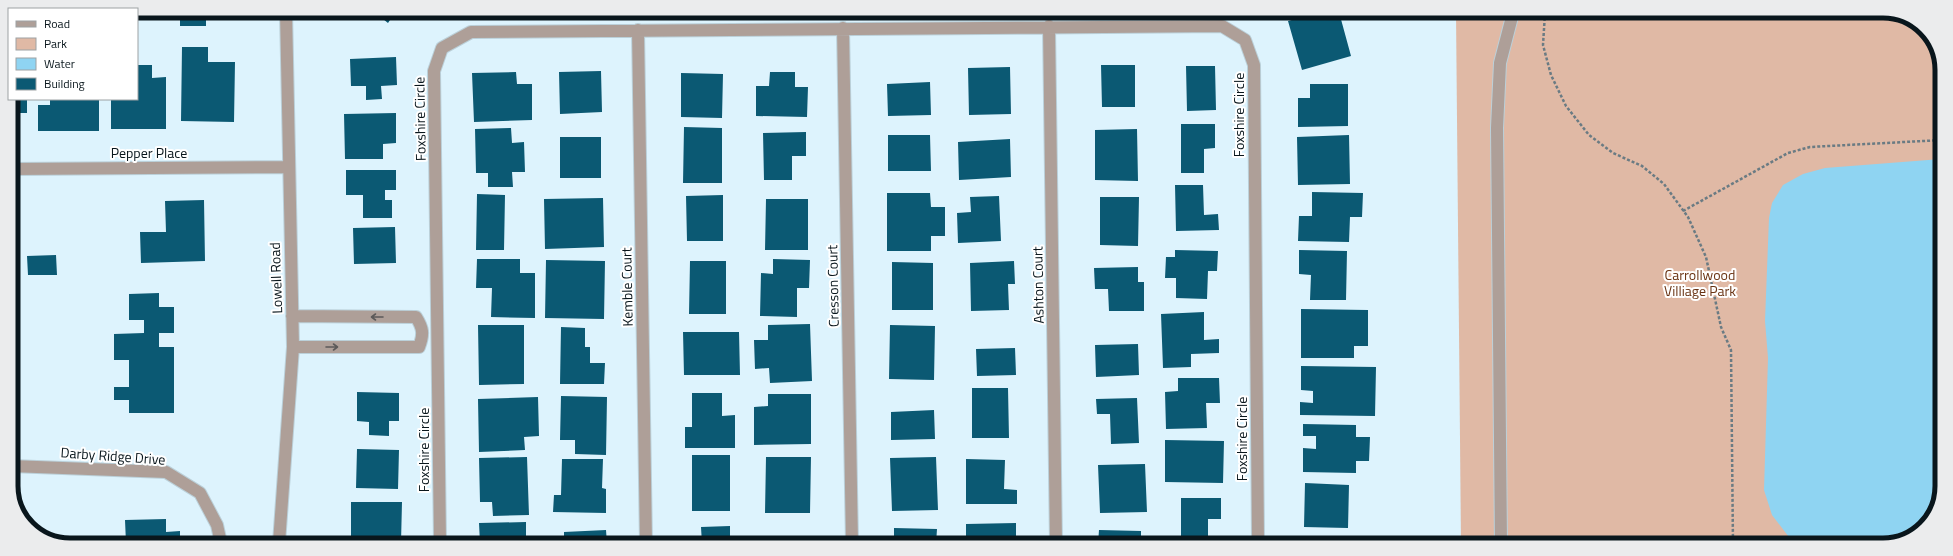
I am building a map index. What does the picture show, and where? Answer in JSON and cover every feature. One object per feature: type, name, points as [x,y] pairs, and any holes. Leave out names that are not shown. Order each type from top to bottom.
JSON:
[{"type":"street","name":"Lowell Road","points":[[279,538],[293,347],[288,167],[286,18]]},
{"type":"street","points":[[1501,538],[1497,128],[1500,63],[1511,18]]},
{"type":"street","name":"Foxshire Circle","points":[[440,538],[434,71],[442,48],[470,32],[1049,26],[1222,26],[1245,40],[1254,65],[1258,538]]},
{"type":"street","name":"Ashton Court","points":[[1049,26],[1056,538]]},
{"type":"street","name":"Cresson Court","points":[[844,28],[852,538]]},
{"type":"street","name":"Kemble Court","points":[[638,30],[646,538]]},
{"type":"street","name":"Pepper Place","points":[[18,169],[288,167]]},
{"type":"street","points":[[292,316],[416,317],[422,326],[423,332],[419,347],[293,347]]},
{"type":"street","points":[[423,332],[438,332]]},
{"type":"street","name":"Darby Ridge Drive","points":[[18,466],[166,472],[200,492],[217,525],[220,538]]},
{"type":"path","points":[[1545,18],[1543,45],[1551,75],[1566,106],[1589,135],[1613,153],[1642,166],[1664,184],[1688,217],[1706,257],[1721,327],[1731,350],[1733,538]]},
{"type":"path","points":[[1683,211],[1788,153],[1801,149],[1810,147],[1935,140]]},
{"type":"green space","name":"Carrollwood Villiage Park","points":[[1456,18],[1890,18],[1903,22],[1920,33],[1930,47],[1935,67],[1935,493],[1930,509],[1920,523],[1909,531],[1890,538],[1461,538]]},
{"type":"water","points":[[1935,159],[1935,493],[1930,509],[1920,523],[1909,531],[1890,538],[1790,538],[1772,515],[1764,490],[1768,358],[1765,321],[1769,218],[1772,203],[1783,185],[1803,174],[1825,168]]},
{"type":"building","points":[[180,18],[206,18],[206,26],[180,26]]},
{"type":"building","points":[[382,18],[391,18],[388,23]]},
{"type":"building","points":[[1299,18],[1341,18],[1351,56],[1302,70],[1288,21]]},
{"type":"building","points":[[182,47],[208,47],[208,62],[235,62],[234,122],[181,121]]},
{"type":"building","points":[[396,57],[397,85],[381,86],[382,99],[366,100],[366,86],[351,86],[350,59]]},
{"type":"building","points":[[138,65],[152,65],[152,78],[166,77],[166,129],[111,129],[111,100],[138,100]]},
{"type":"building","points":[[1101,65],[1135,65],[1135,107],[1102,107]]},
{"type":"building","points":[[1186,66],[1215,66],[1216,110],[1187,111]]},
{"type":"building","points":[[1010,67],[1011,114],[969,115],[968,68]]},
{"type":"building","points":[[601,71],[602,112],[560,114],[559,72]]},
{"type":"building","points":[[516,72],[517,84],[532,84],[532,120],[474,122],[472,73]]},
{"type":"building","points":[[770,72],[795,72],[795,87],[808,87],[807,117],[756,116],[756,86],[769,86]]},
{"type":"building","points":[[681,73],[723,74],[722,118],[681,117]]},
{"type":"building","points":[[930,82],[931,115],[888,116],[887,84]]},
{"type":"building","points":[[1310,84],[1348,84],[1348,126],[1298,127],[1298,98],[1310,98]]},
{"type":"building","points":[[18,100],[27,100],[27,113],[18,113]]},
{"type":"building","points":[[50,100],[99,100],[99,131],[38,131],[38,105],[50,105]]},
{"type":"building","points":[[396,113],[396,143],[383,144],[383,159],[345,159],[344,114]]},
{"type":"building","points":[[1181,124],[1215,124],[1215,148],[1204,149],[1204,173],[1181,173]]},
{"type":"building","points":[[684,127],[722,128],[722,183],[683,183]]},
{"type":"building","points":[[511,128],[512,143],[524,142],[525,172],[512,172],[513,187],[488,187],[488,173],[476,173],[475,129]]},
{"type":"building","points":[[1137,129],[1138,181],[1095,180],[1095,130]]},
{"type":"building","points":[[806,132],[806,156],[792,156],[792,180],[764,180],[763,133]]},
{"type":"building","points":[[888,135],[930,135],[931,171],[888,171]]},
{"type":"building","points":[[1349,135],[1350,184],[1298,185],[1297,137]]},
{"type":"building","points":[[560,137],[601,137],[601,178],[560,178]]},
{"type":"building","points":[[1010,139],[1011,177],[959,180],[958,142]]},
{"type":"building","points":[[346,170],[396,170],[396,190],[385,190],[385,200],[392,200],[392,218],[363,218],[363,195],[346,195]]},
{"type":"building","points":[[1175,185],[1203,185],[1204,215],[1218,214],[1219,230],[1176,231]]},
{"type":"building","points":[[1312,192],[1363,193],[1362,217],[1350,217],[1349,242],[1298,241],[1299,216],[1312,216]]},
{"type":"building","points":[[887,193],[930,193],[931,207],[945,207],[945,236],[931,236],[931,251],[887,251]]},
{"type":"building","points":[[477,194],[505,195],[504,250],[476,250]]},
{"type":"building","points":[[723,195],[723,241],[687,241],[686,196]]},
{"type":"building","points":[[999,196],[1001,241],[958,243],[957,213],[971,212],[970,197]]},
{"type":"building","points":[[1100,197],[1139,197],[1138,246],[1100,245]]},
{"type":"building","points":[[603,198],[604,247],[545,249],[544,199]]},
{"type":"building","points":[[766,199],[808,199],[808,250],[765,250]]},
{"type":"building","points":[[204,200],[205,261],[141,263],[140,232],[166,232],[165,201]]},
{"type":"building","points":[[395,227],[396,263],[354,264],[353,228]]},
{"type":"building","points":[[1175,250],[1218,251],[1217,271],[1208,271],[1207,299],[1176,298],[1176,278],[1165,278],[1166,257],[1175,257]]},
{"type":"building","points":[[1299,250],[1347,251],[1346,300],[1310,300],[1311,275],[1299,274]]},
{"type":"building","points":[[56,255],[57,275],[28,275],[27,256]]},
{"type":"building","points":[[477,259],[520,259],[520,273],[535,273],[535,318],[491,317],[492,288],[476,288]]},
{"type":"building","points":[[773,259],[810,260],[809,288],[797,288],[797,317],[760,316],[761,273],[773,274]]},
{"type":"building","points":[[546,260],[605,261],[604,319],[545,318]]},
{"type":"building","points":[[690,261],[726,261],[726,314],[689,314]]},
{"type":"building","points":[[1014,261],[1015,284],[1008,284],[1009,310],[971,311],[970,263]]},
{"type":"building","points":[[892,262],[933,263],[933,310],[892,310]]},
{"type":"building","points":[[1138,267],[1138,282],[1144,282],[1144,311],[1109,311],[1108,289],[1095,289],[1094,268]]},
{"type":"building","points":[[159,293],[159,307],[174,307],[174,333],[159,333],[159,347],[174,347],[174,413],[129,413],[129,400],[114,400],[114,387],[129,387],[129,360],[114,360],[114,334],[144,333],[144,320],[129,320],[129,294]]},
{"type":"building","points":[[1301,309],[1368,310],[1368,346],[1354,346],[1354,358],[1301,358]]},
{"type":"building","points":[[1204,312],[1204,340],[1219,339],[1219,353],[1191,354],[1191,367],[1163,368],[1161,314]]},
{"type":"building","points":[[810,324],[812,381],[770,383],[769,368],[755,369],[754,340],[768,340],[768,325]]},
{"type":"building","points":[[478,325],[524,325],[524,384],[479,385]]},
{"type":"building","points":[[890,325],[935,326],[934,380],[889,379]]},
{"type":"building","points":[[561,327],[585,328],[585,347],[590,347],[590,363],[605,363],[604,384],[560,384]]},
{"type":"building","points":[[683,332],[739,332],[740,375],[684,375]]},
{"type":"building","points":[[1138,344],[1139,375],[1096,377],[1095,345]]},
{"type":"building","points":[[1015,348],[1016,375],[977,376],[976,349]]},
{"type":"building","points":[[1301,366],[1376,367],[1375,416],[1300,415],[1300,402],[1313,403],[1313,391],[1301,390]]},
{"type":"building","points":[[1178,378],[1219,378],[1220,403],[1206,403],[1207,428],[1166,429],[1165,392],[1178,391]]},
{"type":"building","points":[[972,388],[1008,388],[1009,438],[972,438]]},
{"type":"building","points":[[357,392],[399,393],[399,421],[389,421],[389,436],[369,435],[369,422],[357,421]]},
{"type":"building","points":[[692,393],[722,393],[722,416],[735,415],[735,448],[685,448],[685,427],[692,427]]},
{"type":"building","points":[[768,394],[811,394],[811,444],[754,445],[754,407],[768,406]]},
{"type":"building","points":[[561,396],[607,397],[606,455],[575,454],[575,440],[560,440]]},
{"type":"building","points":[[538,397],[539,436],[524,437],[525,450],[479,452],[478,399]]},
{"type":"building","points":[[1137,398],[1139,443],[1111,444],[1110,414],[1097,414],[1096,399]]},
{"type":"building","points":[[934,410],[935,439],[891,440],[891,412]]},
{"type":"building","points":[[1303,424],[1356,425],[1356,437],[1370,437],[1369,461],[1356,461],[1356,473],[1303,472],[1303,448],[1316,449],[1316,436],[1303,436]]},
{"type":"building","points":[[1165,440],[1224,441],[1223,483],[1165,482]]},
{"type":"building","points":[[357,449],[399,450],[398,489],[356,488]]},
{"type":"building","points":[[692,455],[730,455],[730,511],[692,511]]},
{"type":"building","points":[[527,457],[529,515],[493,516],[492,502],[480,502],[479,458]]},
{"type":"building","points":[[766,457],[811,457],[810,513],[765,513]]},
{"type":"building","points":[[936,457],[938,510],[892,511],[890,458]]},
{"type":"building","points":[[562,459],[603,459],[602,488],[606,489],[606,513],[553,512],[554,495],[561,495]]},
{"type":"building","points":[[966,459],[1005,460],[1004,489],[1017,490],[1017,504],[966,504]]},
{"type":"building","points":[[1145,464],[1147,512],[1100,513],[1098,465]]},
{"type":"building","points":[[1305,483],[1349,485],[1348,528],[1304,527]]},
{"type":"building","points":[[1181,498],[1221,498],[1221,519],[1208,519],[1208,538],[1181,538]]},
{"type":"building","points":[[351,502],[402,502],[401,538],[351,538]]},
{"type":"building","points":[[166,519],[166,532],[180,531],[180,538],[126,538],[125,520]]},
{"type":"building","points":[[526,522],[526,538],[480,538],[479,523]]},
{"type":"building","points":[[1016,523],[1016,538],[966,538],[966,524]]},
{"type":"building","points":[[730,526],[730,538],[702,538],[701,527]]},
{"type":"building","points":[[894,528],[937,529],[936,538],[894,538]]},
{"type":"building","points":[[606,530],[607,538],[564,538],[564,532]]},
{"type":"building","points":[[1099,530],[1141,531],[1141,538],[1098,538]]}]
